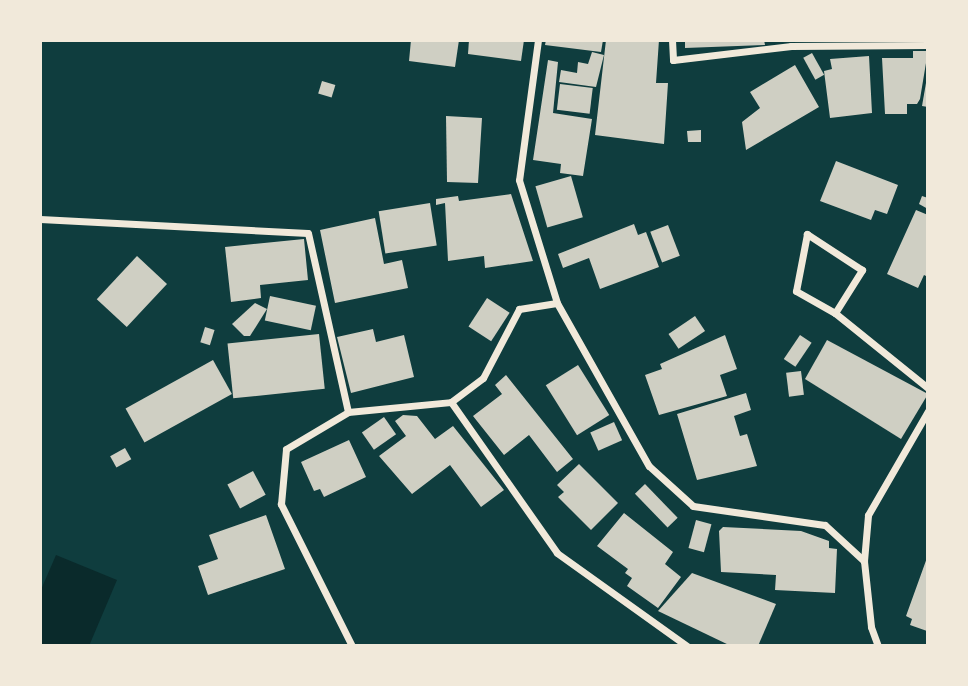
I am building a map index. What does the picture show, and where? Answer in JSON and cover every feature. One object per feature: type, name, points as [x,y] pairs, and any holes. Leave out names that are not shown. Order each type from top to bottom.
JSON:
[{"type":"street","points":[[538,40],[519,180],[557,303],[649,466],[693,506],[825,524],[864,561]]},
{"type":"street","points":[[672,40],[673,60],[791,43],[928,45]]},
{"type":"street","points":[[40,219],[308,233],[348,412]]},
{"type":"street","points":[[835,313],[862,270],[807,234],[796,292],[835,313],[928,388]]},
{"type":"street","points":[[352,646],[281,504],[286,449],[348,412],[450,401],[483,378],[519,309],[557,303]]},
{"type":"street","points":[[450,401],[557,553],[687,646]]},
{"type":"street","points":[[878,646],[864,561],[868,515],[928,411]]},
{"type":"water","points":[[56,555],[117,580],[89,646],[40,646],[40,592]]},
{"type":"building","points":[[411,40],[459,40],[455,67],[409,61]]},
{"type":"building","points":[[469,40],[524,40],[521,61],[468,54]]},
{"type":"building","points":[[546,40],[603,40],[601,52],[545,45]]},
{"type":"building","points":[[606,40],[659,40],[656,83],[668,83],[664,144],[595,135]]},
{"type":"building","points":[[685,40],[764,40],[765,45],[685,48]]},
{"type":"building","points":[[913,51],[928,51],[920,99],[917,104],[907,104],[907,114],[885,114],[882,58],[913,58]]},
{"type":"building","points":[[592,52],[604,55],[596,87],[559,82],[561,70],[577,73],[578,62],[588,64]]},
{"type":"building","points":[[812,53],[824,75],[815,80],[803,58]]},
{"type":"building","points":[[869,56],[872,113],[830,118],[824,71],[832,69],[830,59]]},
{"type":"building","points":[[548,60],[558,62],[553,113],[592,119],[583,176],[560,173],[561,164],[533,160]]},
{"type":"building","points":[[795,65],[819,107],[746,150],[742,122],[760,108],[750,92]]},
{"type":"building","points":[[322,81],[335,85],[332,98],[318,93]]},
{"type":"building","points":[[928,83],[928,107],[922,106]]},
{"type":"building","points":[[560,84],[593,88],[590,114],[557,110]]},
{"type":"building","points":[[446,116],[482,118],[478,183],[447,182]]},
{"type":"building","points":[[701,130],[701,142],[688,142],[687,131]]},
{"type":"building","points":[[836,161],[898,185],[887,214],[875,210],[871,220],[820,201]]},
{"type":"building","points":[[571,176],[583,217],[547,228],[535,186]]},
{"type":"building","points":[[511,194],[533,261],[485,268],[484,256],[448,261],[445,203],[436,205],[436,199],[458,196],[459,201]]},
{"type":"building","points":[[922,196],[928,198],[928,209],[919,204]]},
{"type":"building","points":[[430,203],[437,245],[385,254],[379,211]]},
{"type":"building","points":[[916,210],[928,215],[928,277],[924,275],[918,288],[887,274]]},
{"type":"building","points":[[375,218],[384,264],[402,260],[408,288],[335,303],[320,230]]},
{"type":"building","points":[[634,224],[638,235],[646,232],[659,267],[600,289],[589,258],[563,268],[558,254]]},
{"type":"building","points":[[668,225],[680,256],[662,263],[650,232]]},
{"type":"building","points":[[304,239],[308,280],[260,285],[261,298],[231,302],[225,247]]},
{"type":"building","points":[[137,256],[167,284],[127,327],[97,299]]},
{"type":"building","points":[[270,296],[316,306],[311,330],[265,320]]},
{"type":"building","points":[[487,298],[510,313],[491,341],[468,327]]},
{"type":"building","points":[[255,303],[267,309],[250,336],[244,336],[232,324]]},
{"type":"building","points":[[695,316],[705,331],[679,349],[668,334]]},
{"type":"building","points":[[205,327],[215,330],[210,345],[200,342]]},
{"type":"building","points":[[373,329],[376,342],[404,335],[414,377],[351,393],[337,337]]},
{"type":"building","points":[[319,334],[325,389],[233,398],[228,344]]},
{"type":"building","points":[[725,335],[737,369],[720,375],[727,396],[659,415],[645,375],[662,369],[660,364]]},
{"type":"building","points":[[800,335],[812,343],[795,367],[784,359]]},
{"type":"building","points":[[827,340],[928,394],[901,439],[805,379]]},
{"type":"building","points":[[213,360],[232,394],[144,443],[126,408]]},
{"type":"building","points":[[578,365],[609,415],[577,435],[546,385]]},
{"type":"building","points":[[801,371],[804,395],[789,397],[786,373]]},
{"type":"building","points":[[506,375],[573,459],[557,472],[529,435],[504,455],[473,416],[502,394],[495,385]]},
{"type":"building","points":[[746,393],[751,410],[734,416],[740,436],[747,434],[757,466],[697,480],[677,414]]},
{"type":"building","points":[[403,415],[417,416],[435,439],[453,426],[504,490],[481,507],[450,465],[412,494],[379,456],[406,436],[395,421]]},
{"type":"building","points":[[384,417],[396,434],[374,450],[362,432]]},
{"type":"building","points":[[614,422],[622,440],[598,451],[590,433]]},
{"type":"building","points":[[349,440],[366,477],[324,497],[320,489],[314,491],[301,462]]},
{"type":"building","points":[[125,448],[131,459],[116,468],[110,456]]},
{"type":"building","points":[[579,464],[618,503],[591,530],[558,497],[564,492],[557,485]]},
{"type":"building","points":[[253,471],[266,495],[240,508],[227,485]]},
{"type":"building","points":[[645,484],[678,518],[668,528],[635,494]]},
{"type":"building","points":[[624,513],[673,552],[665,564],[681,577],[658,608],[627,586],[632,578],[625,573],[628,569],[597,546]]},
{"type":"building","points":[[266,515],[285,569],[208,595],[198,566],[218,559],[209,535]]},
{"type":"building","points":[[696,520],[711,524],[704,552],[688,548]]},
{"type":"building","points":[[723,527],[801,531],[829,541],[829,548],[837,549],[835,593],[775,590],[776,575],[721,572],[719,531]]},
{"type":"building","points":[[928,555],[927,631],[910,625],[912,619],[906,616]]},
{"type":"building","points":[[692,573],[776,604],[758,646],[731,646],[658,611]]}]
